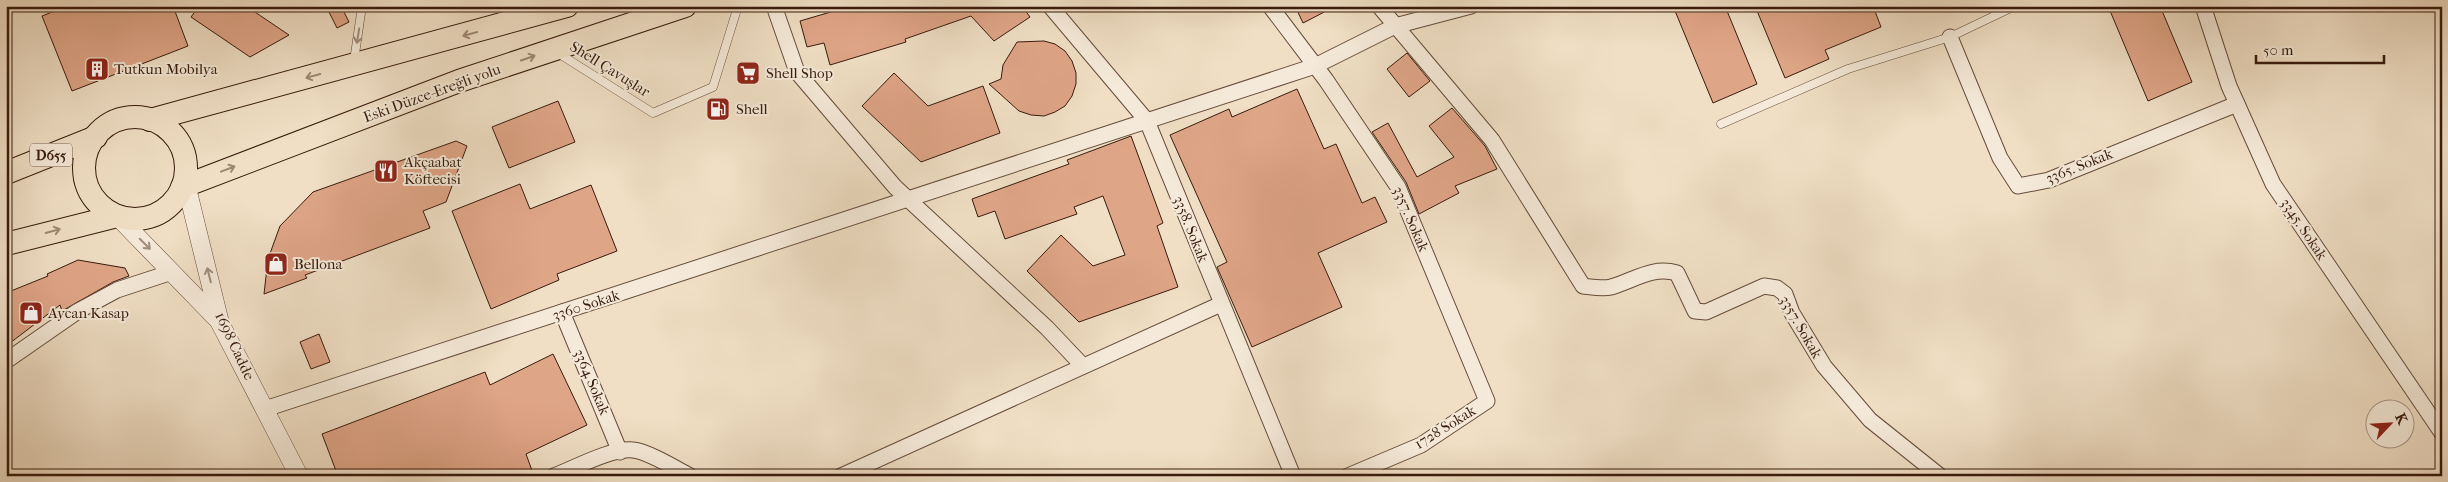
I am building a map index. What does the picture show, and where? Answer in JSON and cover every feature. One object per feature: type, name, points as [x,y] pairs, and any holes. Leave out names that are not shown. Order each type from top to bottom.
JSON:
[{"type":"main road","name":"Eski Düzce-Ereğli yolu","points":[[184,184],[459,82],[685,6]]},
{"type":"main road","points":[[150,120],[171,132],[180,145],[186,162],[184,184],[178,196],[167,209],[151,217],[134,219],[117,216],[102,207],[91,193],[85,177],[85,161],[90,145],[112,123],[127,118],[150,120],[353,65],[523,15],[555,8]]},
{"type":"main road","name":"D655","points":[[6,173],[96,137]]},
{"type":"main road","points":[[6,244],[117,216]]},
{"type":"street","points":[[774,6],[798,72],[907,200],[1047,328],[1083,366]]},
{"type":"street","name":"3358. Sokak","points":[[1050,6],[1148,121],[1220,304],[1293,476]]},
{"type":"street","name":"3357. Sokak","points":[[1270,6],[1315,66],[1398,187],[1487,401]]},
{"type":"street","points":[[1379,6],[1395,26]]},
{"type":"street","name":"3360 Sokak","points":[[265,409],[1315,66],[1395,26],[1471,6]]},
{"type":"street","name":"3345. Sokak","points":[[2204,6],[2237,104],[2273,184],[2442,433]]},
{"type":"street","name":"3357. Sokak","points":[[1395,26],[1492,140],[1547,224],[1583,286],[1609,288],[1652,270],[1666,270],[1677,273],[1695,311],[1706,312],[1764,286],[1777,288],[1785,294],[1792,313],[1824,366],[1870,420],[1940,476]]},
{"type":"street","name":"3365. Sokak","points":[[1950,37],[2000,158],[2018,186],[2050,180],[2237,104]]},
{"type":"street","name":"1698 Cadde","points":[[184,184],[220,322],[299,476]]},
{"type":"street","points":[[117,216],[220,322]]},
{"type":"street","points":[[6,361],[78,311],[117,290],[172,272]]},
{"type":"street","points":[[841,476],[1220,304]]},
{"type":"street","name":"3364 Sokak","points":[[562,312],[620,452]]},
{"type":"street","name":"1728 Sokak","points":[[1348,476],[1421,445],[1487,401]]},
{"type":"street","points":[[554,476],[620,452],[634,450],[666,463],[690,476]]},
{"type":"lane","points":[[353,65],[362,6]]},
{"type":"lane","name":"Shell Çavuşlar","points":[[552,50],[654,113],[713,87],[738,6]]},
{"type":"lane","points":[[1721,124],[1848,69],[1950,37],[2015,6]]},
{"type":"building","name":"Tutkun Mobilya","points":[[67,6],[173,6],[188,46],[72,91],[42,16]]},
{"type":"building","points":[[199,6],[236,6],[246,12],[249,8],[289,35],[250,57],[191,17]]},
{"type":"building","points":[[326,6],[341,6],[349,22],[337,28]]},
{"type":"building","points":[[851,6],[1022,6],[1030,17],[994,41],[971,16],[905,39],[906,42],[830,65],[824,43],[807,47],[800,21]]},
{"type":"building","points":[[1295,6],[1336,6],[1303,23]]},
{"type":"building","points":[[1673,6],[1725,6],[1757,84],[1713,103]]},
{"type":"building","points":[[1755,6],[1873,6],[1881,27],[1825,50],[1829,59],[1785,78]]},
{"type":"building","points":[[2108,6],[2160,6],[2192,82],[2148,101]]},
{"type":"building","points":[[1044,41],[1055,44],[1065,51],[1072,61],[1076,73],[1076,84],[1072,96],[1065,106],[1044,116],[1031,115],[1019,111],[989,84],[1001,79],[1003,65],[1017,42]]},
{"type":"building","points":[[1407,53],[1430,81],[1409,97],[1387,69]]},
{"type":"building","points":[[894,73],[928,106],[983,86],[1000,133],[921,162],[862,106]]},
{"type":"building","points":[[1297,89],[1324,149],[1336,144],[1362,203],[1375,197],[1387,222],[1318,253],[1342,307],[1252,347],[1217,267],[1227,262],[1170,135],[1229,109],[1232,117]]},
{"type":"building","points":[[558,101],[575,142],[509,168],[492,127]]},
{"type":"building","points":[[1452,108],[1485,146],[1497,169],[1455,186],[1459,193],[1419,214],[1406,182],[1372,132],[1388,123],[1417,177],[1454,157],[1429,126]]},
{"type":"building","points":[[1131,136],[1163,223],[1157,226],[1178,287],[1079,322],[1027,271],[1061,235],[1093,266],[1125,255],[1103,196],[1074,207],[1077,214],[1005,239],[995,211],[978,217],[972,199],[1069,164],[1067,160]]},
{"type":"building","points":[[456,141],[467,146],[446,202],[423,211],[430,228],[305,275],[307,278],[264,294],[268,259],[280,226],[313,192]]},
{"type":"building","points":[[520,184],[530,209],[591,185],[617,251],[557,274],[559,280],[491,309],[452,211]]},
{"type":"building","points":[[78,260],[125,268],[129,276],[113,282],[62,311],[60,305],[6,346],[6,293],[48,276],[47,274]]},
{"type":"building","points":[[319,334],[330,362],[311,369],[300,342]]},
{"type":"building","points":[[553,354],[587,425],[526,454],[534,476],[338,476],[322,434],[485,372],[490,385]]},
{"type":"place","name":"Tutkun Mobilya","points":[[97,69]]},
{"type":"place","name":"Shell Shop","points":[[748,73]]},
{"type":"place","name":"Shell","points":[[718,109]]},
{"type":"place","name":"Akçaabat Köftecisi","points":[[386,171]]},
{"type":"place","name":"Bellona","points":[[276,264]]},
{"type":"place","name":"Aycan Kasap","points":[[31,313]]}]
